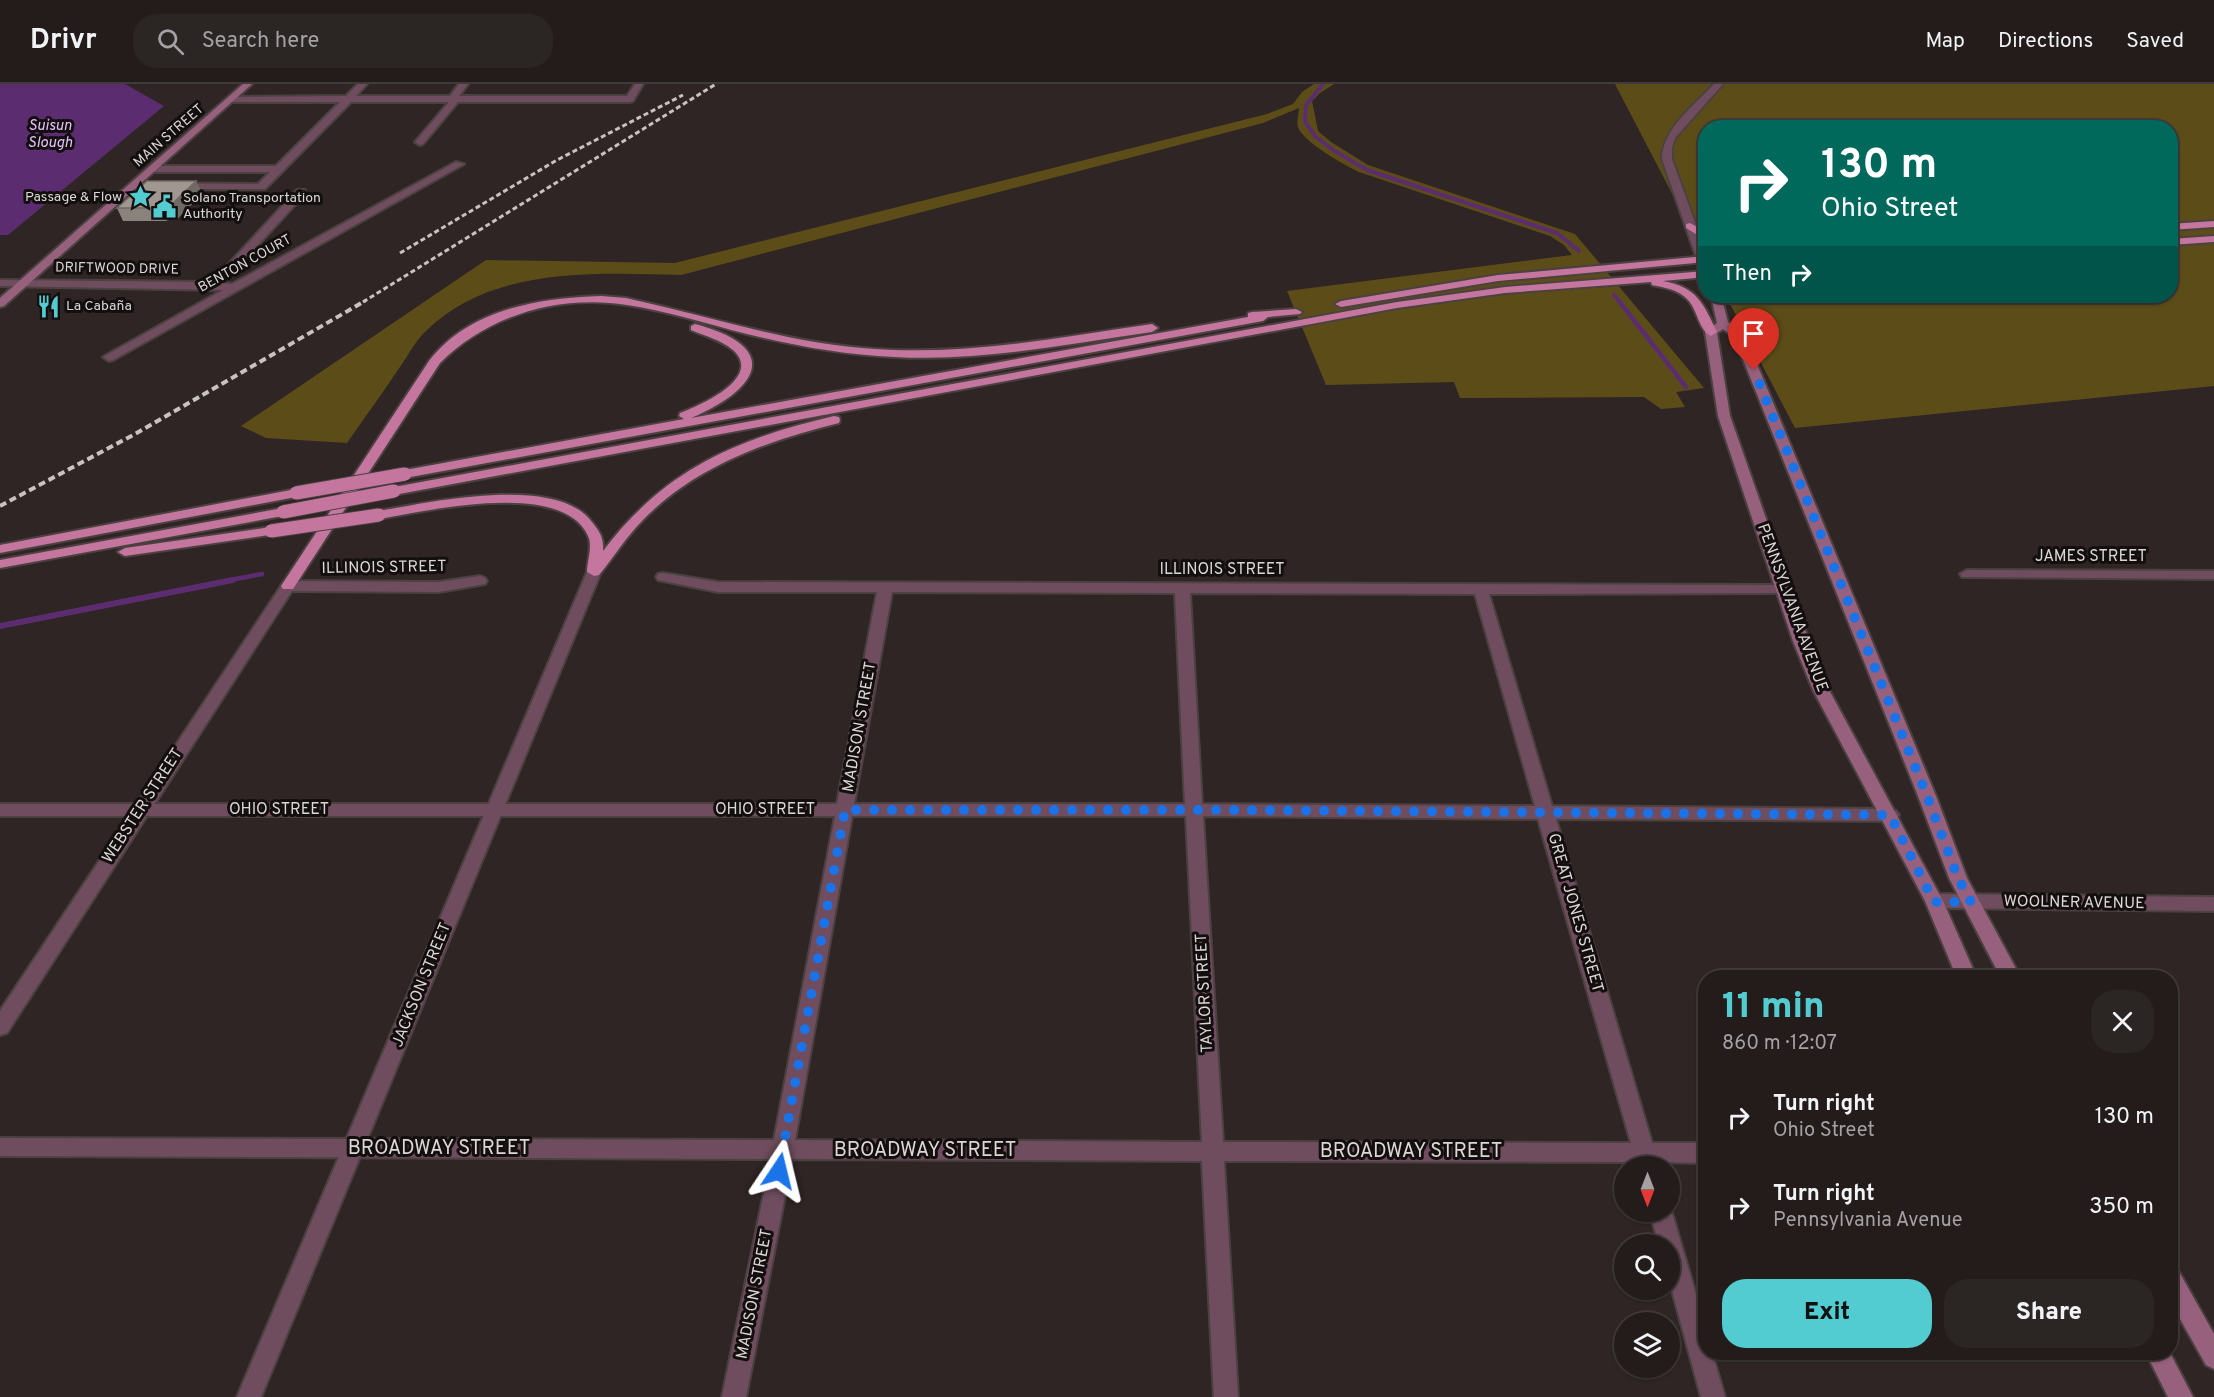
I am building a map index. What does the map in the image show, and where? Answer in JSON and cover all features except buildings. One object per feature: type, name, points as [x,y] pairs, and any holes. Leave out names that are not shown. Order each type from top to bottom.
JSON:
[{"type":"highway","points":[[2178,226],[2214,224]]},
{"type":"highway","points":[[1690,226],[1698,232]]},
{"type":"highway","points":[[2178,241],[2214,238]]},
{"type":"highway","points":[[0,549],[296,493],[1296,312],[1498,278],[1698,261]]},
{"type":"highway","points":[[0,564],[1137,353],[1463,295],[1698,275]]},
{"type":"highway","points":[[1629,280],[1673,285],[1686,290],[1695,298],[1712,332]]},
{"type":"highway","points":[[288,586],[435,361],[457,339],[509,312],[538,305],[602,299],[649,306],[814,345],[864,352],[924,354],[996,349],[1244,315],[1296,312]]},
{"type":"highway","points":[[497,318],[556,307],[615,307],[713,333],[733,342],[744,354],[747,366],[743,380],[732,393],[710,407],[683,417],[585,441]]},
{"type":"highway","points":[[594,572],[623,532],[644,510],[694,472],[741,449],[778,435],[821,423],[1088,369],[1137,353]]},
{"type":"highway","points":[[0,571],[379,515],[503,498],[530,498],[555,503],[572,510],[587,522],[595,535],[597,547],[594,572]]},
{"type":"main road","name":"MAIN STREET","points":[[0,304],[248,84]]},
{"type":"main road","points":[[1718,303],[1723,324],[1739,334],[1927,796],[1958,878],[2007,970]]},
{"type":"main road","points":[[1712,332],[1723,324]]},
{"type":"main road","name":"PENNSYLVANIA AVENUE","points":[[1712,332],[1724,416],[1783,590],[1821,690],[1890,815],[1934,902],[1964,970]]},
{"type":"main road","points":[[2178,1292],[2214,1357]]},
{"type":"main road","points":[[2162,1360],[2181,1397]]},
{"type":"street","points":[[133,186],[261,187],[363,84]]},
{"type":"street","points":[[420,142],[464,84]]},
{"type":"street","points":[[232,99],[630,99],[639,84]]},
{"type":"street","points":[[1698,246],[1667,159],[1666,148],[1671,137],[1719,84]]},
{"type":"street","name":"BENTON COURT","points":[[109,357],[459,164]]},
{"type":"street","points":[[152,169],[280,169]]},
{"type":"street","points":[[215,285],[301,192]]},
{"type":"street","name":"DRIFTWOOD DRIVE","points":[[0,283],[215,285],[233,288]]},
{"type":"street","name":"JACKSON STREET","points":[[249,1397],[594,572]]},
{"type":"street","name":"JAMES STREET","points":[[1967,574],[2208,575]]},
{"type":"street","points":[[2208,575],[2214,590]]},
{"type":"street","name":"ILLINOIS STREET","points":[[663,577],[718,587],[1783,590]]},
{"type":"street","name":"ILLINOIS STREET","points":[[288,586],[439,588],[480,581]]},
{"type":"street","name":"WEBSTER STREET","points":[[0,1027],[288,586]]},
{"type":"street","name":"MADISON STREET","points":[[734,1397],[782,1150],[885,588]]},
{"type":"street","name":"TAYLOR STREET","points":[[1182,589],[1226,1397]]},
{"type":"street","name":"GREAT JONES STREET","points":[[1481,590],[1645,1156]]},
{"type":"street","name":"OHIO STREET","points":[[0,810],[1195,810],[1890,815]]},
{"type":"street","name":"WOOLNER AVENUE","points":[[1934,902],[2214,904]]},
{"type":"street","name":"BROADWAY STREET","points":[[0,1148],[1214,1152],[1614,1159]]},
{"type":"street","name":"BROADWAY STREET","points":[[1680,1156],[1698,1154]]},
{"type":"street","points":[[1663,1222],[1698,1345]]},
{"type":"street","points":[[1702,1360],[1713,1397]]},
{"type":"shaded area","points":[[1314,84],[1334,84],[1312,101],[1318,131],[1368,165],[1575,234],[1704,388],[1676,392],[1685,407],[1661,409],[1644,397],[1460,398],[1454,382],[1326,385],[1287,291],[1572,255],[1564,245],[1550,236],[1353,169],[1308,140],[1297,125],[1299,108],[1263,123],[681,275],[580,275],[513,284],[482,295],[452,310],[426,331],[347,443],[266,438],[241,426],[486,260],[675,263],[1267,114],[1293,104],[1302,92]]},
{"type":"shaded area","points":[[1615,84],[2214,84],[2214,386],[1795,428],[1730,303],[2178,303],[2178,120],[1698,120],[1698,244]]},
{"type":"water","name":"Suisun Slough","points":[[0,84],[125,84],[164,106],[8,235],[0,235]]},
{"type":"waterway","points":[[1323,84],[1306,105],[1305,122],[1316,137],[1333,150],[1367,170],[1557,233],[1579,251]]},
{"type":"waterway","points":[[1614,295],[1620,302]]},
{"type":"waterway","points":[[1619,301],[1686,387]]},
{"type":"waterway","points":[[225,581],[262,574]]},
{"type":"waterway","points":[[0,626],[233,580]]},
{"type":"railway","points":[[363,302],[716,84]]},
{"type":"railway","points":[[400,253],[557,160],[683,95]]},
{"type":"railway","points":[[0,506],[135,434],[365,301]]},
{"type":"place","name":"Passage & Flow","points":[[140,197]]},
{"type":"place","name":"Solano Transportation Authority","points":[[165,206]]},
{"type":"place","name":"La Cabaña","points":[[48,306]]},
{"type":"route","points":[[779,1171],[845,810],[1222,810],[1890,815],[1934,902],[1971,902],[1958,878],[1754,370]]}]
